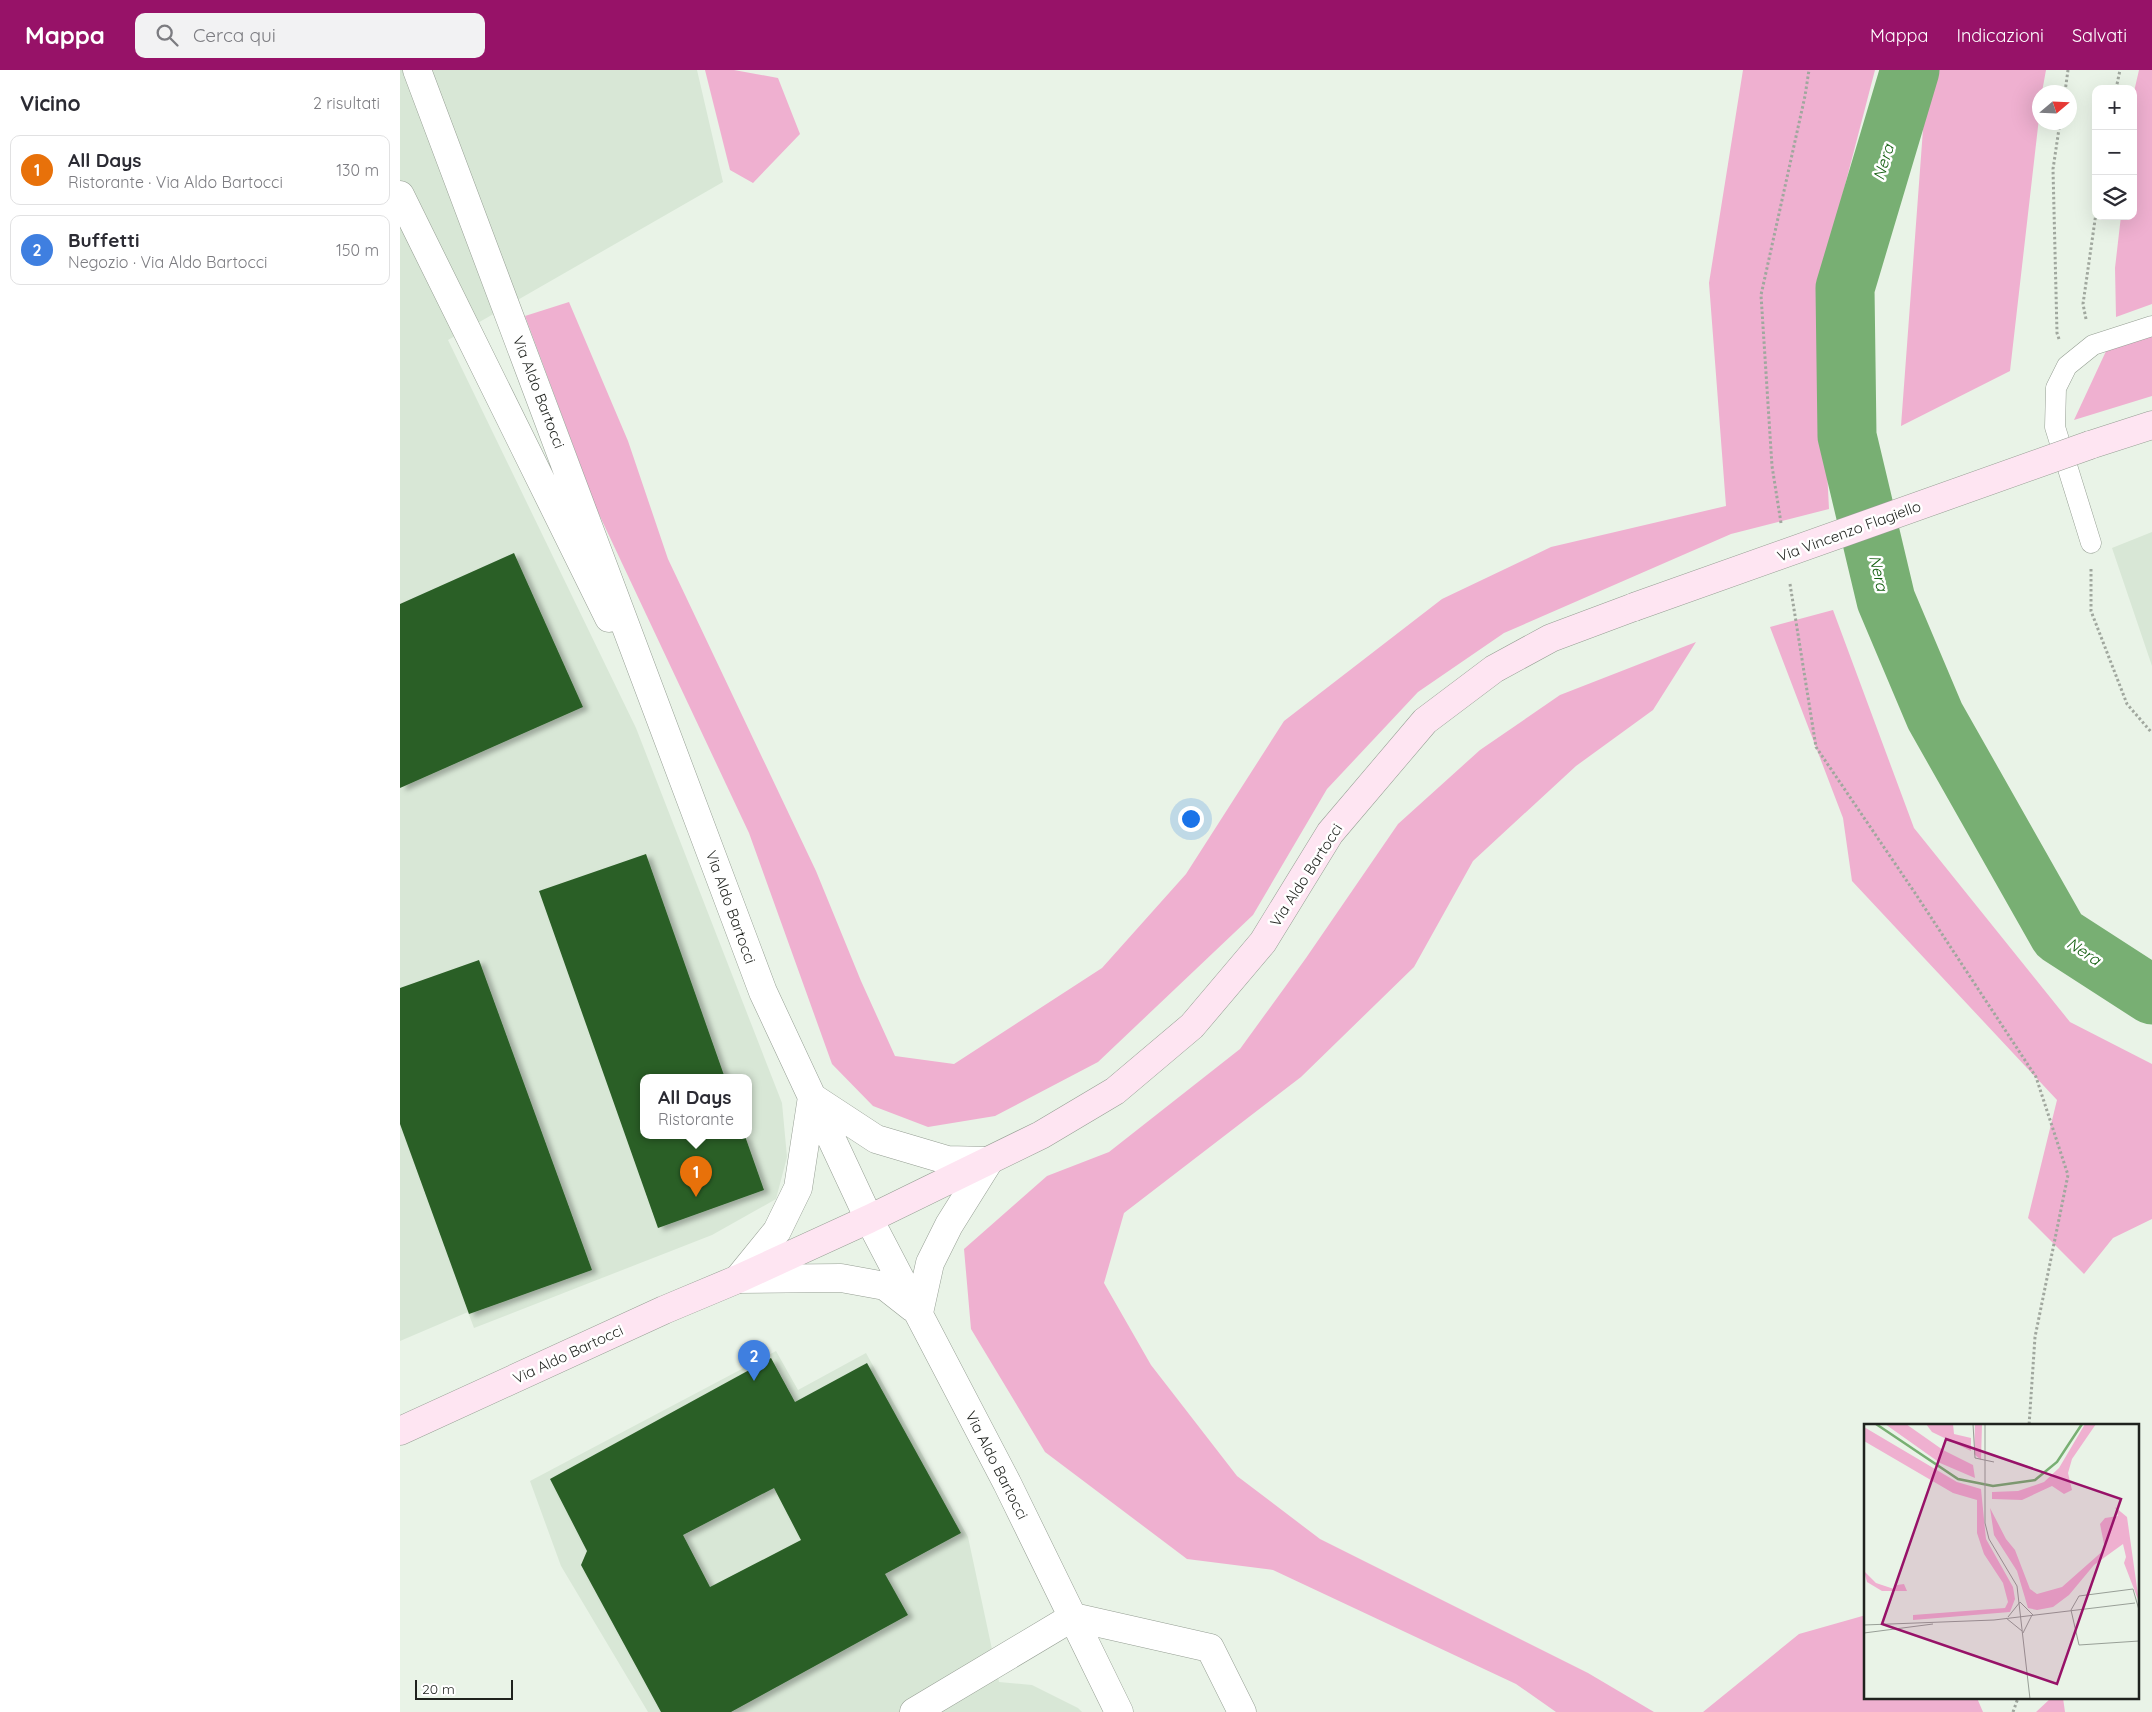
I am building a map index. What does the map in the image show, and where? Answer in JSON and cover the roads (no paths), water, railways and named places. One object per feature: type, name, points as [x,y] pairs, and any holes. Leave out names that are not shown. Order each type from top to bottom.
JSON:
[{"type":"main road","name":"Via Vincenzo Flagiello","points":[[1634,607],[2090,445],[2152,425]]},
{"type":"main road","name":"Via Aldo Bartocci","points":[[400,1431],[664,1310],[738,1279],[869,1219],[1041,1135],[1115,1091],[1192,1026],[1263,942],[1330,833],[1425,722],[1494,669],[1551,638],[1634,607]]},
{"type":"street","name":"Via Aldo Bartocci","points":[[417,70],[763,992],[869,1219],[920,1313],[1007,1483],[1119,1712]]},
{"type":"street","name":"Via Aldo Bartocci","points":[[400,195],[589,581],[660,714]]},
{"type":"street","name":"Via Aldo Bartocci","points":[[812,1097],[876,1139],[947,1160],[989,1161]]},
{"type":"street","name":"Via Aldo Bartocci","points":[[738,1279],[777,1231],[798,1188],[812,1097]]},
{"type":"street","points":[[920,1313],[930,1263],[949,1225],[989,1161]]},
{"type":"street","name":"Via Aldo Bartocci","points":[[738,1279],[841,1278],[885,1286],[920,1313]]},
{"type":"street","points":[[914,1712],[1073,1617],[1210,1648],[1242,1712]]},
{"type":"lane","points":[[2091,543],[2055,427],[2056,388],[2067,366],[2093,345],[2152,326]]},
{"type":"waterway","name":"Nera","points":[[1910,70],[1845,288],[1847,436],[1886,600],[1935,716],[2059,935],[2152,995]]},
{"type":"place","name":"All Days","points":[[696,1197]]},
{"type":"place","name":"Buffetti","points":[[754,1381]]}]
